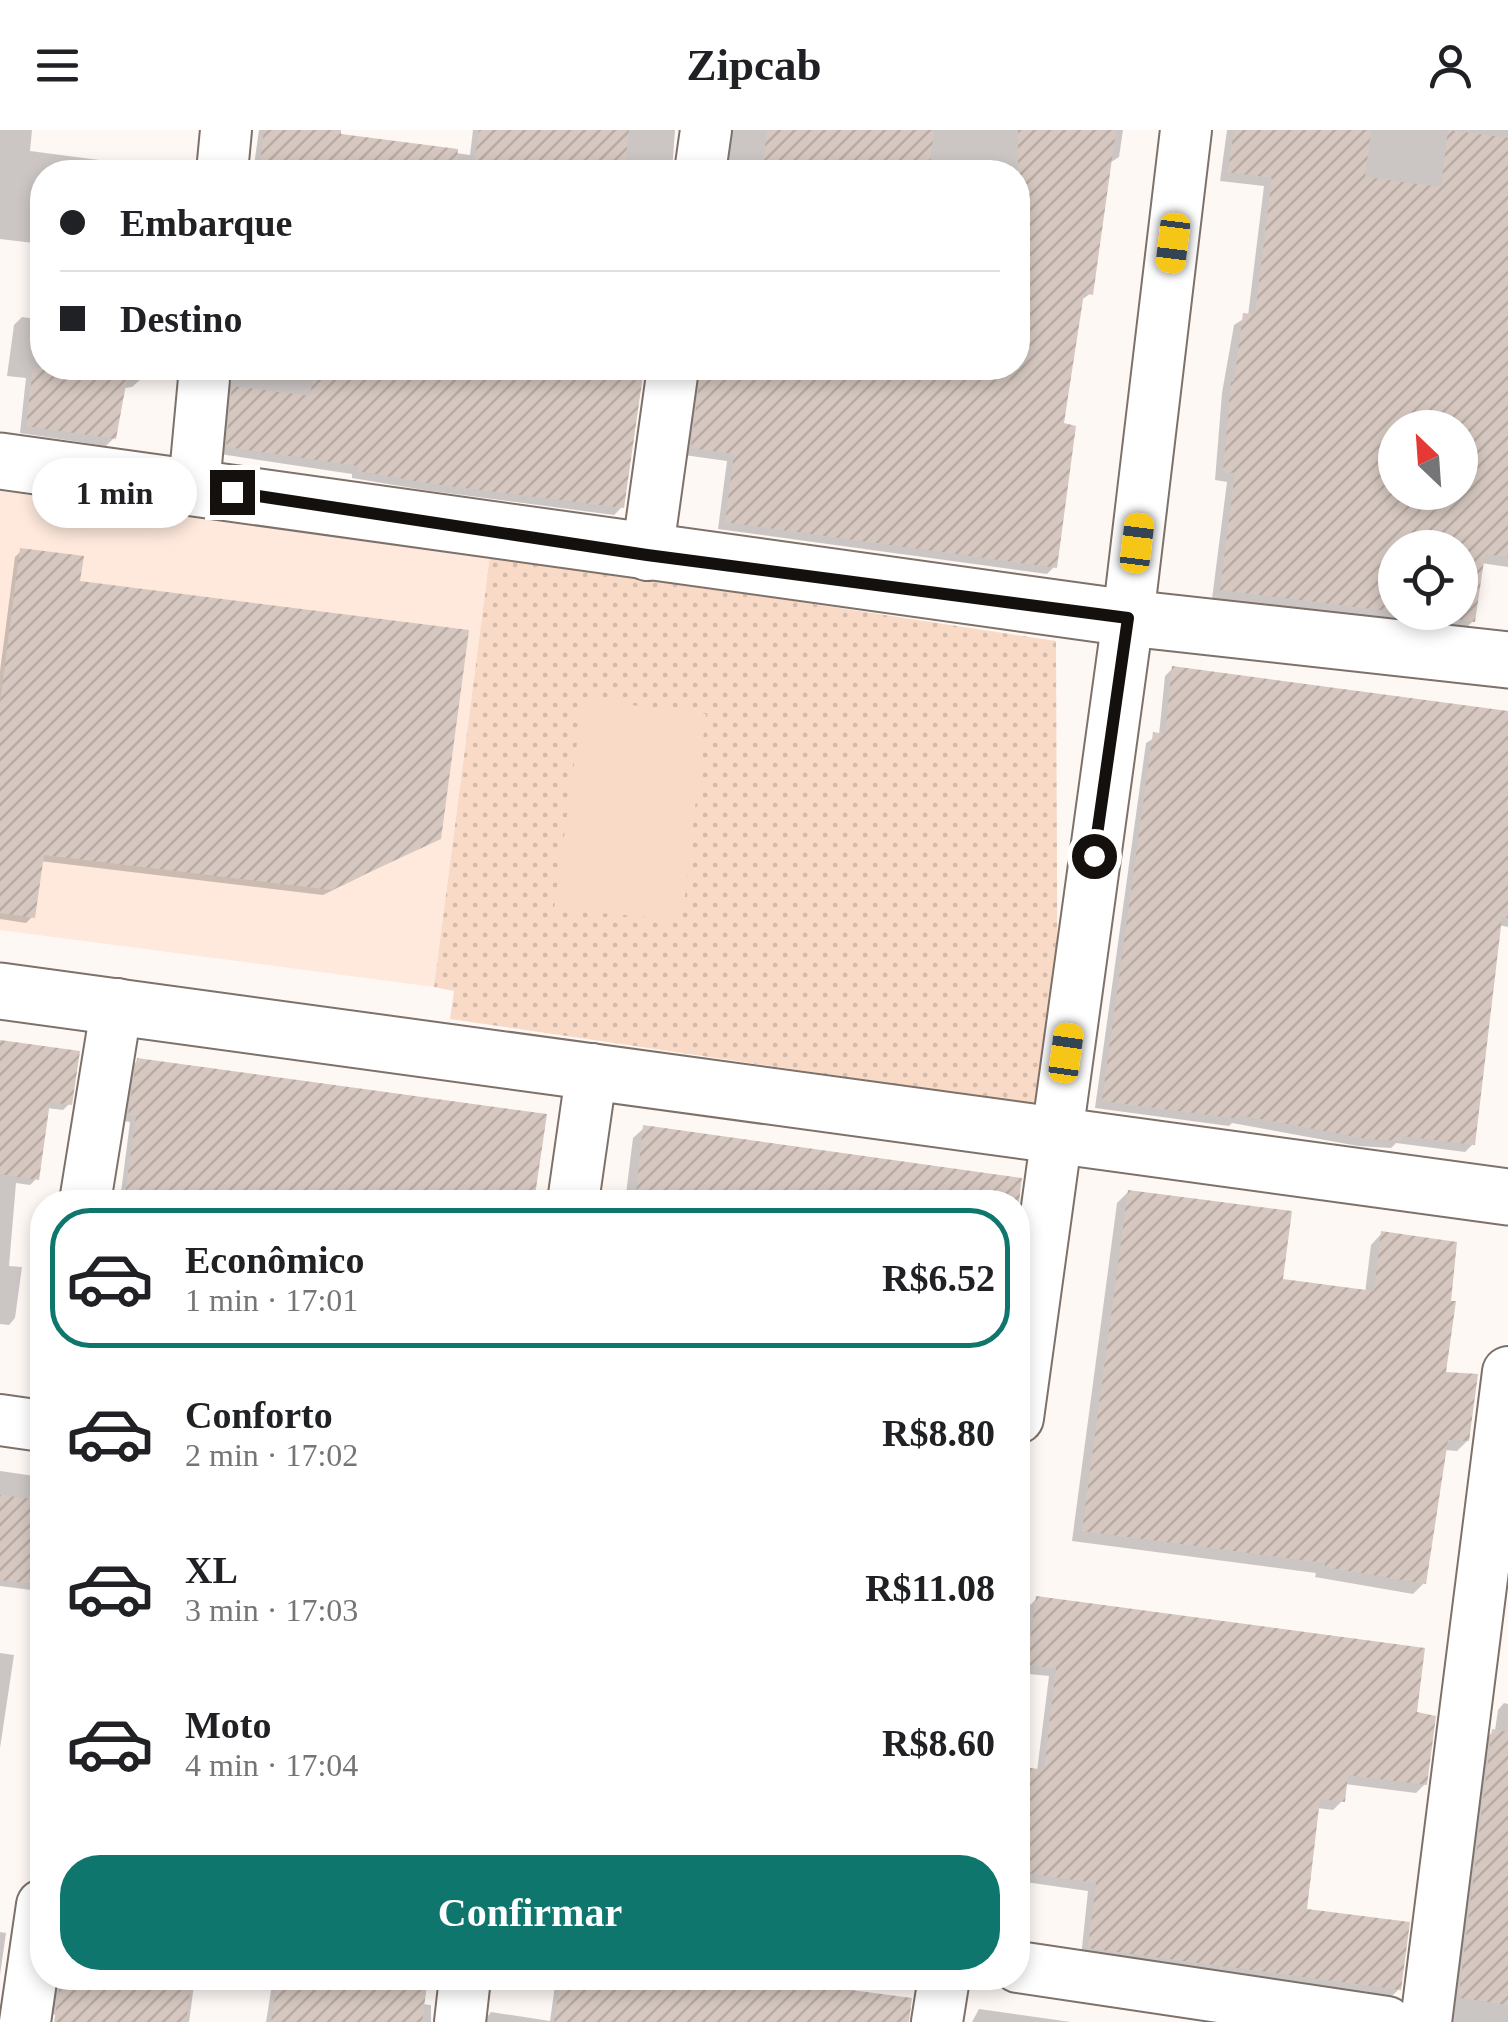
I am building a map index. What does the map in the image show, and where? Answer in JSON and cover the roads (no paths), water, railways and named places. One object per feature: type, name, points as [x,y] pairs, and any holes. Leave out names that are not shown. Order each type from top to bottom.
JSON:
[{"type":"street","points":[[223,160],[226,130]]},
{"type":"street","points":[[702,160],[706,130]]},
{"type":"street","points":[[1030,1325],[1128,618],[1186,130]]},
{"type":"street","points":[[194,486],[203,380]]},
{"type":"street","points":[[647,555],[671,380]]},
{"type":"street","points":[[0,462],[194,486],[647,555],[1128,618],[1508,660]]},
{"type":"street","points":[[0,991],[118,1004],[1508,1197]]},
{"type":"street","points":[[86,1190],[118,1004]]},
{"type":"street","points":[[575,1190],[592,1070]]},
{"type":"street","points":[[1426,2022],[1492,1629],[1508,1372]]},
{"type":"street","points":[[0,1420],[30,1424]]},
{"type":"street","points":[[1030,1970],[1387,2022]]},
{"type":"street","points":[[0,2020],[23,2022],[30,1979]]},
{"type":"street","points":[[460,2022],[464,1990]]},
{"type":"street","points":[[938,2022],[942,1990]]}]
